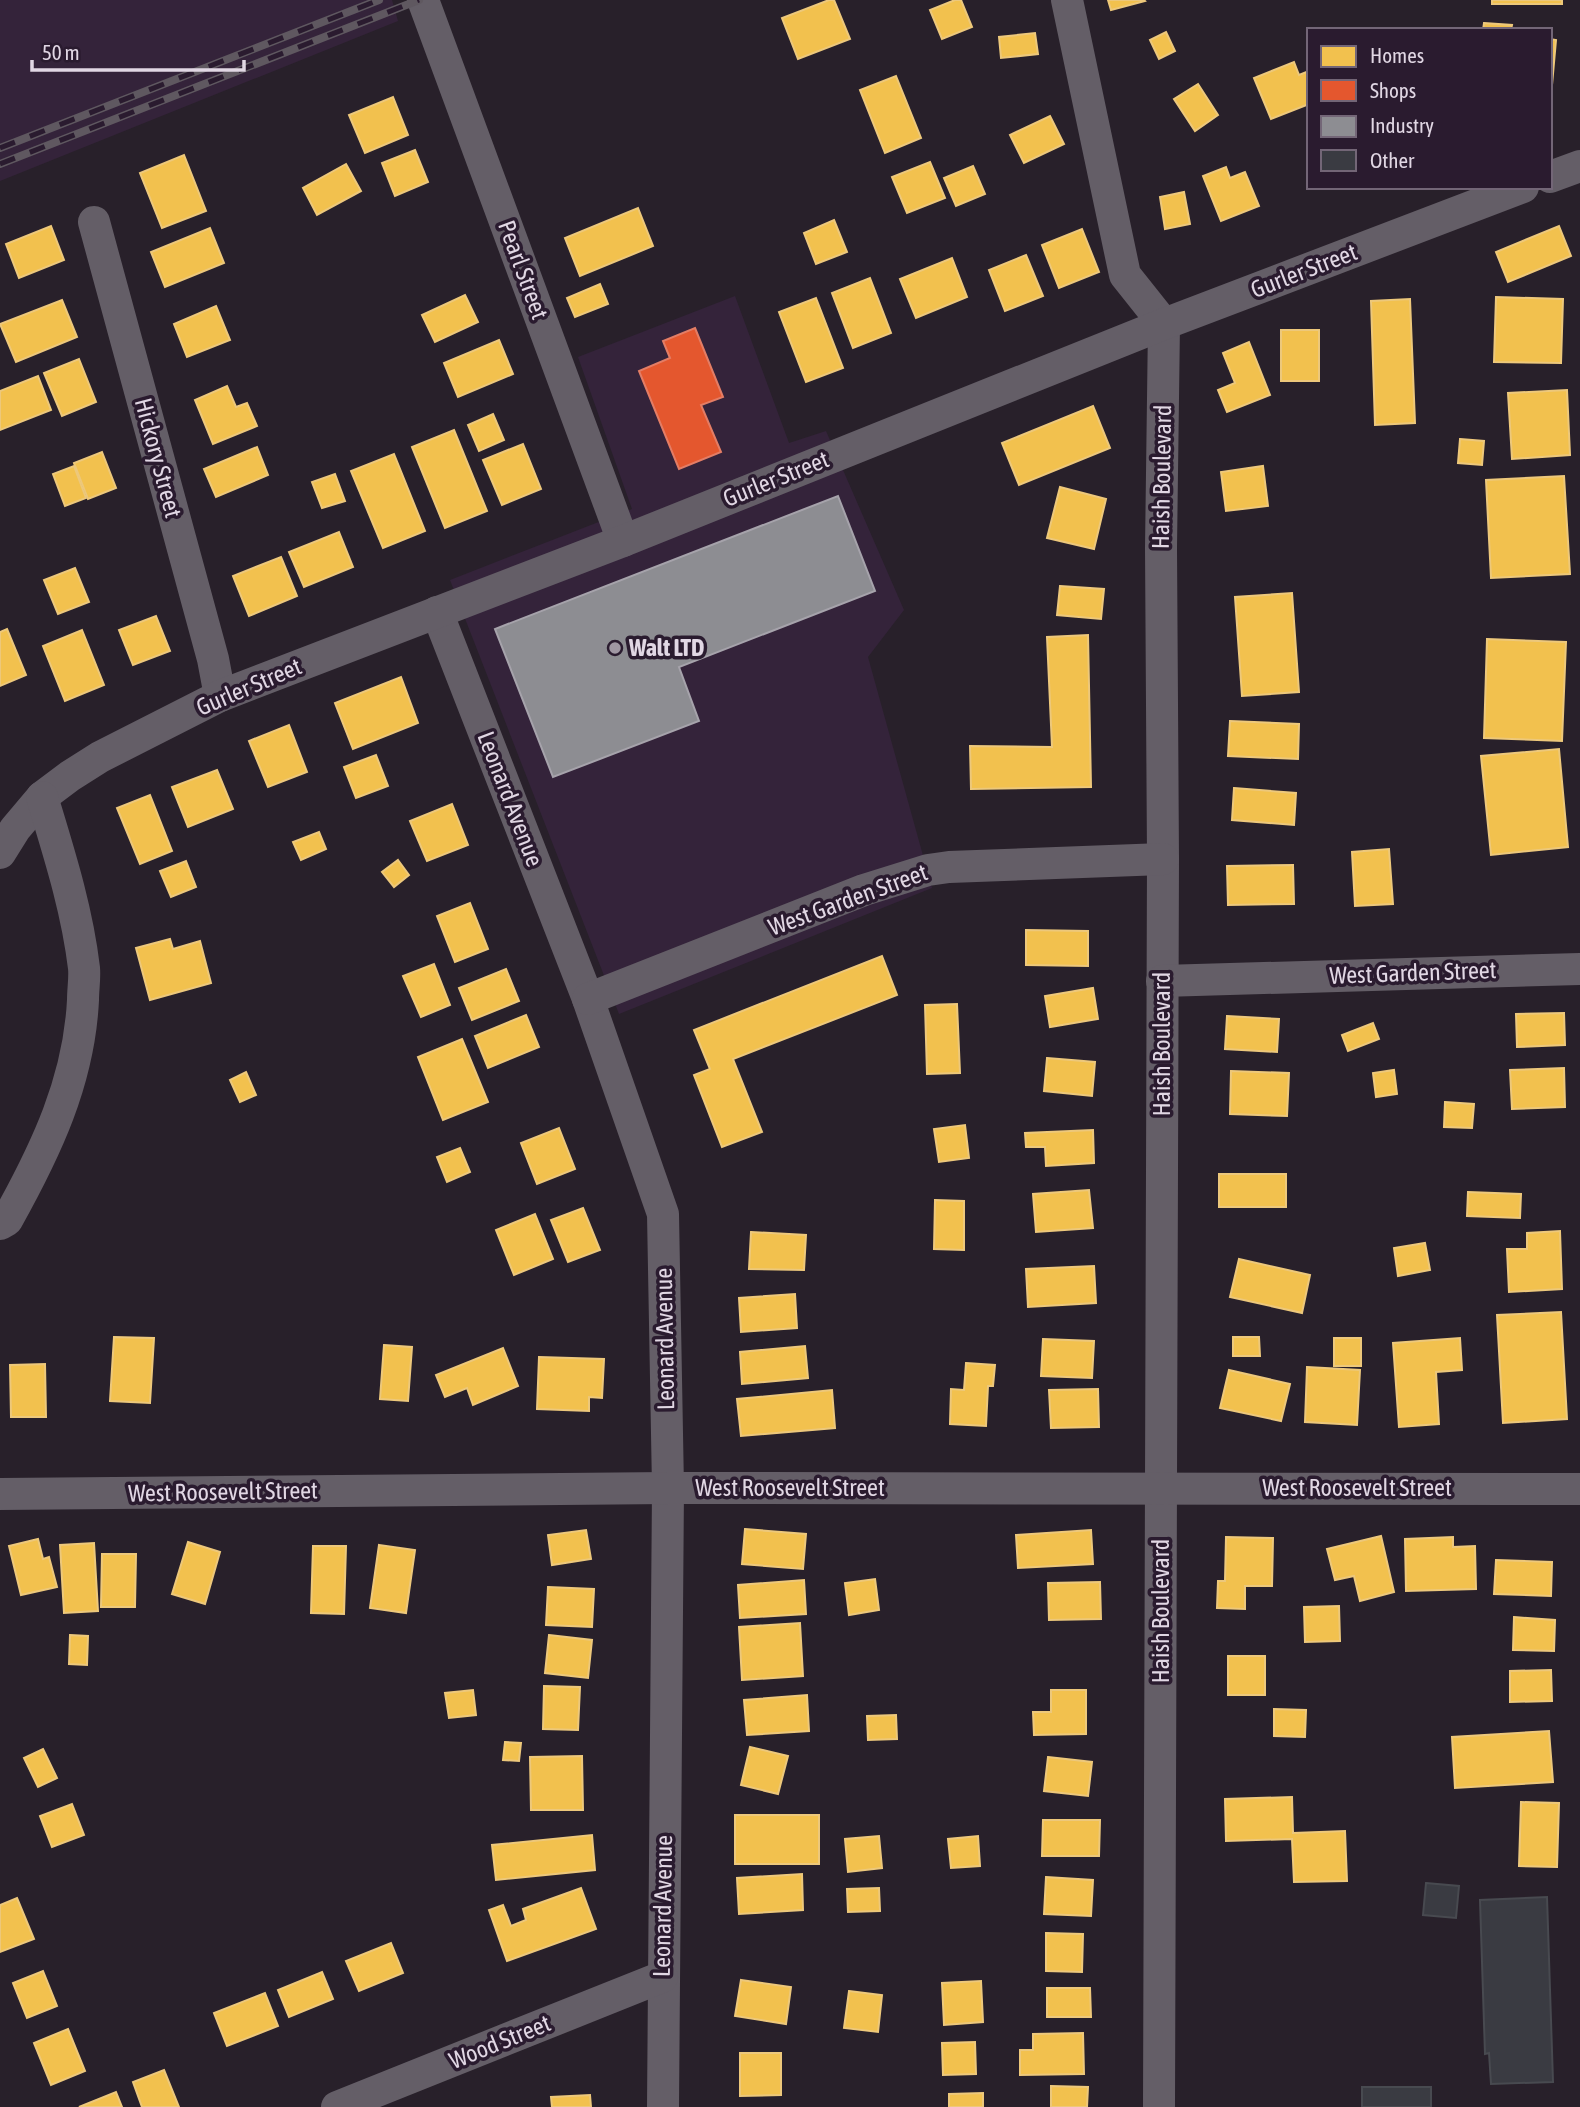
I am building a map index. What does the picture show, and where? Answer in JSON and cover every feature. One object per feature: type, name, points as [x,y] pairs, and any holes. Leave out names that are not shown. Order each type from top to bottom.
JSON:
[{"type":"street","name":"Pearl Street","points":[[423,0],[623,541]]},
{"type":"street","points":[[1067,0],[1125,275],[1164,324]]},
{"type":"street","points":[[1552,176],[1580,166]]},
{"type":"street","name":"Gurler Street","points":[[0,853],[15,829],[42,797],[100,757],[220,696],[623,541],[1164,324],[1518,189]]},
{"type":"street","name":"Hickory Street","points":[[94,222],[210,646],[220,696]]},
{"type":"street","name":"Haish Boulevard","points":[[1159,2107],[1163,859],[1161,548],[1164,324]]},
{"type":"street","name":"Leonard Avenue","points":[[437,612],[588,999],[663,1214],[668,1488],[663,2107]]},
{"type":"street","points":[[0,1224],[7,1220],[51,1136],[66,1094],[82,1026],[84,971],[78,935],[65,873],[42,797]]},
{"type":"street","name":"West Garden Street","points":[[588,999],[864,890],[928,870],[1163,859]]},
{"type":"street","name":"West Garden Street","points":[[1162,981],[1580,969]]},
{"type":"street","name":"West Roosevelt Street","points":[[0,1494],[668,1488],[1580,1489]]},
{"type":"street","name":"Wood Street","points":[[337,2107],[662,1977]]},
{"type":"shaded area","points":[[0,0],[392,0],[398,21],[0,181]]},
{"type":"shaded area","points":[[735,296],[789,443],[826,431],[904,610],[868,657],[932,888],[619,1014],[450,580],[632,509],[578,357]]},
{"type":"building: Homes","points":[[834,0],[850,39],[798,59],[782,18]]},
{"type":"building: Homes","points":[[961,0],[972,27],[942,39],[930,10]]},
{"type":"building: Homes","points":[[1108,0],[1144,0],[1145,1],[1111,10]]},
{"type":"building: Homes","points":[[1492,0],[1562,0],[1562,4],[1492,4]]},
{"type":"building: Homes","points":[[1484,23],[1512,25],[1511,28],[1483,28]]},
{"type":"building: Homes","points":[[1166,32],[1175,51],[1159,59],[1150,40]]},
{"type":"building: Homes","points":[[1035,33],[1038,54],[1001,58],[999,37]]},
{"type":"building: Homes","points":[[1552,39],[1556,40],[1552,85]]},
{"type":"building: Homes","points":[[1294,62],[1299,75],[1307,72],[1307,105],[1271,119],[1254,78]]},
{"type":"building: Homes","points":[[896,76],[921,138],[885,153],[860,90]]},
{"type":"building: Homes","points":[[1198,84],[1218,115],[1195,131],[1174,99]]},
{"type":"building: Homes","points":[[393,97],[408,135],[365,153],[349,115]]},
{"type":"building: Homes","points":[[1050,116],[1064,144],[1024,163],[1010,135]]},
{"type":"building: Homes","points":[[415,150],[428,182],[395,196],[382,163]]},
{"type":"building: Homes","points":[[184,155],[206,211],[162,228],[140,173]]},
{"type":"building: Homes","points":[[930,162],[945,198],[907,213],[892,177]]},
{"type":"building: Homes","points":[[346,164],[361,191],[317,215],[303,188]]},
{"type":"building: Homes","points":[[973,166],[985,194],[956,206],[944,178]]},
{"type":"building: Homes","points":[[1226,167],[1230,178],[1245,172],[1259,206],[1221,221],[1203,176]]},
{"type":"building: Homes","points":[[1184,192],[1190,224],[1165,229],[1160,197]]},
{"type":"building: Homes","points":[[638,208],[653,246],[580,276],[565,238]]},
{"type":"building: Homes","points":[[834,220],[847,252],[816,264],[804,233]]},
{"type":"building: Homes","points":[[51,226],[64,260],[19,278],[6,244]]},
{"type":"building: Homes","points":[[1559,226],[1571,256],[1508,282],[1496,252]]},
{"type":"building: Homes","points":[[210,228],[224,263],[165,287],[151,252]]},
{"type":"building: Homes","points":[[1082,229],[1099,272],[1059,288],[1042,245]]},
{"type":"building: Homes","points":[[1026,255],[1043,296],[1005,311],[989,270]]},
{"type":"building: Homes","points":[[952,258],[967,297],[916,318],[900,279]]},
{"type":"building: Homes","points":[[870,278],[891,333],[853,348],[832,293]]},
{"type":"building: Homes","points":[[600,284],[608,304],[575,317],[567,298]]},
{"type":"building: Homes","points":[[465,295],[478,322],[435,342],[422,315]]},
{"type":"building: Homes","points":[[1496,297],[1563,299],[1561,363],[1494,362]]},
{"type":"building: Homes","points":[[816,298],[843,368],[806,382],[779,312]]},
{"type":"building: Homes","points":[[1410,299],[1415,423],[1375,425],[1371,301]]},
{"type":"building: Homes","points":[[62,300],[77,337],[16,362],[0,324]]},
{"type":"building: Homes","points":[[216,306],[230,340],[187,357],[174,324]]},
{"type":"building: Homes","points":[[1281,330],[1319,330],[1319,381],[1281,381]]},
{"type":"building: Homes","points":[[499,340],[513,374],[458,397],[444,363]]},
{"type":"building: Homes","points":[[1249,342],[1270,395],[1227,412],[1218,390],[1235,383],[1223,353]]},
{"type":"building: Homes","points":[[79,359],[96,402],[62,416],[44,373]]},
{"type":"building: Homes","points":[[38,376],[51,410],[0,430],[0,391]]},
{"type":"building: Homes","points":[[227,386],[236,407],[247,403],[257,426],[213,444],[195,400]]},
{"type":"building: Homes","points":[[1567,390],[1570,455],[1512,459],[1508,393]]},
{"type":"building: Homes","points":[[1093,406],[1110,448],[1019,485],[1002,443]]},
{"type":"building: Homes","points":[[493,414],[504,440],[479,451],[468,425]]},
{"type":"building: Homes","points":[[454,430],[487,511],[445,528],[412,447]]},
{"type":"building: Homes","points":[[1460,439],[1484,441],[1482,465],[1458,463]]},
{"type":"building: Homes","points":[[523,444],[541,489],[502,505],[483,460]]},
{"type":"building: Homes","points":[[257,447],[268,475],[216,497],[204,469]]},
{"type":"building: Homes","points":[[102,452],[116,488],[88,499],[74,463]]},
{"type":"building: Homes","points":[[394,454],[425,531],[383,548],[351,471]]},
{"type":"building: Homes","points":[[74,466],[86,498],[65,506],[53,474]]},
{"type":"building: Homes","points":[[1263,466],[1268,506],[1226,511],[1221,472]]},
{"type":"building: Homes","points":[[335,474],[345,501],[322,508],[312,482]]},
{"type":"building: Homes","points":[[1564,476],[1570,574],[1491,578],[1486,480]]},
{"type":"building: Homes","points":[[1060,487],[1106,499],[1094,549],[1047,538]]},
{"type":"building: Homes","points":[[339,532],[353,567],[304,587],[289,552]]},
{"type":"building: Homes","points":[[281,557],[297,596],[249,616],[233,576]]},
{"type":"building: Homes","points":[[75,568],[89,602],[58,614],[44,580]]},
{"type":"building: Homes","points":[[1060,586],[1104,589],[1101,619],[1057,615]]},
{"type":"building: Homes","points":[[1292,593],[1299,692],[1242,696],[1235,597]]},
{"type":"building: Homes","points":[[156,616],[170,651],[133,665],[119,630]]},
{"type":"building: Homes","points":[[7,629],[26,675],[0,686],[0,632]]},
{"type":"building: Homes","points":[[82,630],[104,685],[65,701],[43,646]]},
{"type":"building: Homes","points":[[1088,635],[1091,787],[971,789],[970,746],[1052,747],[1047,637]]},
{"type":"building: Homes","points":[[1487,639],[1566,642],[1562,741],[1484,738]]},
{"type":"building: Homes","points":[[401,677],[418,723],[353,749],[335,703]]},
{"type":"building: Homes","points":[[1230,721],[1299,724],[1298,759],[1228,756]]},
{"type":"building: Homes","points":[[289,725],[307,772],[268,787],[249,741]]},
{"type":"building: Homes","points":[[1559,749],[1568,847],[1491,855],[1481,756]]},
{"type":"building: Homes","points":[[376,755],[388,786],[356,798],[344,767]]},
{"type":"building: Homes","points":[[217,770],[233,809],[188,827],[172,787]]},
{"type":"building: Homes","points":[[1234,788],[1296,793],[1294,825],[1232,820]]},
{"type":"building: Homes","points":[[150,795],[172,851],[140,864],[117,808]]},
{"type":"building: Homes","points":[[452,804],[468,845],[427,861],[410,821]]},
{"type":"building: Homes","points":[[319,832],[326,849],[301,860],[293,842]]},
{"type":"building: Homes","points":[[1389,849],[1393,904],[1355,906],[1352,852]]},
{"type":"building: Homes","points":[[398,860],[409,875],[394,887],[382,872]]},
{"type":"building: Homes","points":[[186,861],[196,887],[171,897],[160,871]]},
{"type":"building: Homes","points":[[1293,865],[1294,904],[1228,905],[1227,866]]},
{"type":"building: Homes","points":[[470,903],[488,949],[455,962],[437,916]]},
{"type":"building: Homes","points":[[1026,930],[1088,931],[1088,966],[1026,965]]},
{"type":"building: Homes","points":[[170,939],[173,949],[200,941],[211,983],[150,1000],[136,948]]},
{"type":"building: Homes","points":[[882,956],[897,995],[733,1059],[762,1132],[722,1147],[694,1075],[710,1069],[694,1030]]},
{"type":"building: Homes","points":[[434,964],[450,1005],[421,1017],[403,976]]},
{"type":"building: Homes","points":[[506,969],[519,1001],[472,1020],[459,988]]},
{"type":"building: Homes","points":[[1093,988],[1098,1019],[1050,1027],[1045,996]]},
{"type":"building: Homes","points":[[957,1004],[960,1073],[927,1074],[925,1005]]},
{"type":"building: Homes","points":[[1564,1013],[1565,1045],[1517,1047],[1516,1014]]},
{"type":"building: Homes","points":[[526,1015],[539,1047],[488,1068],[475,1036]]},
{"type":"building: Homes","points":[[1227,1016],[1279,1019],[1277,1052],[1225,1049]]},
{"type":"building: Homes","points":[[1373,1023],[1379,1039],[1348,1051],[1342,1035]]},
{"type":"building: Homes","points":[[462,1039],[488,1102],[443,1120],[418,1057]]},
{"type":"building: Homes","points":[[1047,1058],[1095,1062],[1092,1096],[1044,1091]]},
{"type":"building: Homes","points":[[1564,1068],[1565,1107],[1512,1109],[1510,1070]]},
{"type":"building: Homes","points":[[1394,1070],[1397,1094],[1376,1097],[1373,1073]]},
{"type":"building: Homes","points":[[1231,1071],[1289,1073],[1287,1116],[1230,1114]]},
{"type":"building: Homes","points":[[246,1072],[256,1095],[240,1102],[230,1080]]},
{"type":"building: Homes","points":[[1445,1102],[1474,1104],[1472,1128],[1444,1127]]},
{"type":"building: Homes","points":[[965,1125],[969,1158],[939,1162],[934,1129]]},
{"type":"building: Homes","points":[[559,1128],[575,1169],[537,1184],[521,1143]]},
{"type":"building: Homes","points":[[1093,1130],[1094,1163],[1046,1166],[1045,1147],[1026,1147],[1025,1133]]},
{"type":"building: Homes","points":[[460,1148],[470,1172],[447,1182],[437,1157]]},
{"type":"building: Homes","points":[[1219,1174],[1286,1174],[1286,1207],[1219,1207]]},
{"type":"building: Homes","points":[[1089,1190],[1093,1228],[1036,1232],[1033,1194]]},
{"type":"building: Homes","points":[[1468,1192],[1521,1194],[1520,1218],[1467,1216]]},
{"type":"building: Homes","points":[[935,1200],[964,1201],[964,1250],[934,1249]]},
{"type":"building: Homes","points":[[583,1208],[600,1250],[568,1262],[551,1220]]},
{"type":"building: Homes","points":[[535,1214],[553,1259],[514,1275],[496,1230]]},
{"type":"building: Homes","points":[[1560,1231],[1562,1289],[1509,1292],[1507,1249],[1527,1249],[1527,1233]]},
{"type":"building: Homes","points":[[751,1232],[806,1235],[804,1270],[749,1269]]},
{"type":"building: Homes","points":[[1425,1243],[1430,1270],[1398,1276],[1394,1248]]},
{"type":"building: Homes","points":[[1239,1259],[1310,1275],[1302,1313],[1230,1297]]},
{"type":"building: Homes","points":[[1094,1266],[1096,1303],[1028,1307],[1026,1269]]},
{"type":"building: Homes","points":[[795,1294],[797,1328],[741,1332],[739,1298]]},
{"type":"building: Homes","points":[[1561,1312],[1567,1419],[1503,1423],[1497,1315]]},
{"type":"building: Homes","points":[[114,1337],[154,1338],[150,1403],[110,1401]]},
{"type":"building: Homes","points":[[1233,1337],[1259,1337],[1260,1356],[1233,1356]]},
{"type":"building: Homes","points":[[1334,1338],[1361,1338],[1361,1366],[1334,1366]]},
{"type":"building: Homes","points":[[1460,1338],[1462,1370],[1436,1372],[1439,1424],[1399,1427],[1393,1343]]},
{"type":"building: Homes","points":[[1043,1339],[1094,1341],[1092,1378],[1041,1376]]},
{"type":"building: Homes","points":[[384,1345],[412,1347],[408,1401],[380,1399]]},
{"type":"building: Homes","points":[[805,1346],[808,1378],[742,1384],[740,1352]]},
{"type":"building: Homes","points":[[503,1348],[518,1386],[473,1405],[467,1388],[445,1397],[436,1375]]},
{"type":"building: Homes","points":[[539,1357],[604,1359],[602,1398],[589,1397],[589,1411],[537,1409]]},
{"type":"building: Homes","points":[[966,1363],[995,1365],[993,1386],[988,1386],[986,1426],[950,1424],[951,1389],[964,1390]]},
{"type":"building: Homes","points":[[45,1364],[46,1417],[11,1417],[10,1365]]},
{"type":"building: Homes","points":[[1307,1367],[1360,1370],[1357,1425],[1305,1422]]},
{"type":"building: Homes","points":[[1229,1370],[1290,1384],[1281,1421],[1220,1408]]},
{"type":"building: Homes","points":[[1098,1389],[1099,1427],[1051,1428],[1049,1390]]},
{"type":"building: Homes","points":[[832,1390],[835,1428],[741,1436],[737,1399]]},
{"type":"building: Homes","points":[[745,1529],[806,1534],[803,1569],[742,1564]]},
{"type":"building: Homes","points":[[586,1530],[591,1559],[552,1565],[548,1535]]},
{"type":"building: Homes","points":[[1091,1530],[1093,1564],[1018,1568],[1016,1535]]},
{"type":"building: Homes","points":[[1381,1536],[1394,1592],[1360,1601],[1354,1576],[1335,1580],[1327,1549]]},
{"type":"building: Homes","points":[[1226,1537],[1273,1538],[1272,1586],[1245,1586],[1245,1609],[1217,1608],[1218,1581],[1225,1581]]},
{"type":"building: Homes","points":[[1453,1537],[1453,1547],[1475,1546],[1476,1589],[1406,1591],[1405,1539]]},
{"type":"building: Homes","points":[[38,1539],[43,1559],[49,1557],[57,1587],[21,1595],[9,1546]]},
{"type":"building: Homes","points":[[188,1542],[220,1552],[205,1604],[172,1594]]},
{"type":"building: Homes","points":[[94,1543],[98,1611],[64,1613],[60,1545]]},
{"type":"building: Homes","points":[[379,1545],[415,1550],[406,1613],[370,1608]]},
{"type":"building: Homes","points":[[313,1546],[346,1546],[344,1614],[311,1613]]},
{"type":"building: Homes","points":[[102,1554],[136,1554],[135,1607],[101,1607]]},
{"type":"building: Homes","points":[[1496,1560],[1552,1562],[1551,1596],[1494,1594]]},
{"type":"building: Homes","points":[[875,1579],[879,1610],[849,1615],[845,1583]]},
{"type":"building: Homes","points":[[804,1580],[806,1614],[740,1618],[738,1585]]},
{"type":"building: Homes","points":[[1100,1582],[1101,1619],[1049,1620],[1048,1583]]},
{"type":"building: Homes","points":[[548,1587],[594,1589],[592,1627],[546,1625]]},
{"type":"building: Homes","points":[[1339,1606],[1340,1641],[1305,1642],[1304,1607]]},
{"type":"building: Homes","points":[[1514,1617],[1555,1620],[1554,1651],[1513,1650]]},
{"type":"building: Homes","points":[[800,1623],[803,1676],[742,1680],[739,1627]]},
{"type":"building: Homes","points":[[70,1635],[88,1636],[87,1665],[69,1664]]},
{"type":"building: Homes","points":[[549,1635],[592,1640],[588,1678],[545,1673]]},
{"type":"building: Homes","points":[[1228,1656],[1265,1656],[1265,1695],[1228,1695]]},
{"type":"building: Homes","points":[[1551,1670],[1552,1701],[1510,1702],[1510,1671]]},
{"type":"building: Homes","points":[[544,1686],[580,1687],[578,1730],[543,1729]]},
{"type":"building: Homes","points":[[473,1690],[476,1715],[449,1718],[445,1693]]},
{"type":"building: Homes","points":[[1051,1690],[1086,1690],[1086,1734],[1034,1735],[1033,1712],[1051,1712]]},
{"type":"building: Homes","points":[[807,1695],[809,1731],[747,1735],[744,1700]]},
{"type":"building: Homes","points":[[1274,1709],[1306,1710],[1305,1737],[1274,1736]]},
{"type":"building: Homes","points":[[896,1715],[897,1739],[868,1740],[867,1716]]},
{"type":"building: Homes","points":[[1549,1731],[1553,1782],[1455,1788],[1452,1737]]},
{"type":"building: Homes","points":[[505,1742],[521,1743],[519,1761],[503,1760]]},
{"type":"building: Homes","points":[[750,1747],[788,1756],[778,1794],[741,1785]]},
{"type":"building: Homes","points":[[43,1749],[57,1778],[38,1787],[24,1758]]},
{"type":"building: Homes","points":[[582,1756],[583,1810],[531,1810],[530,1757]]},
{"type":"building: Homes","points":[[1048,1757],[1092,1762],[1088,1796],[1044,1791]]},
{"type":"building: Homes","points":[[1292,1797],[1293,1833],[1345,1831],[1347,1881],[1294,1882],[1292,1839],[1226,1841],[1225,1799]]},
{"type":"building: Homes","points":[[1521,1802],[1559,1803],[1557,1867],[1519,1866]]},
{"type":"building: Homes","points":[[72,1804],[84,1835],[52,1847],[40,1816]]},
{"type":"building: Homes","points":[[735,1815],[819,1815],[819,1864],[735,1864]]},
{"type":"building: Homes","points":[[1043,1820],[1100,1820],[1099,1856],[1042,1856]]},
{"type":"building: Homes","points":[[592,1835],[595,1870],[496,1880],[492,1845]]},
{"type":"building: Homes","points":[[879,1836],[882,1868],[848,1872],[845,1839]]},
{"type":"building: Homes","points":[[978,1836],[980,1866],[951,1868],[948,1839]]},
{"type":"building: Homes","points":[[802,1874],[803,1910],[739,1914],[737,1878]]},
{"type":"building: Homes","points":[[1046,1877],[1093,1880],[1091,1916],[1044,1914]]},
{"type":"building: Homes","points":[[581,1888],[596,1929],[507,1961],[489,1910],[503,1905],[511,1926],[526,1920],[523,1909]]},
{"type":"building: Homes","points":[[879,1888],[880,1911],[848,1912],[847,1889]]},
{"type":"building: Homes","points":[[17,1898],[34,1939],[0,1952],[0,1905]]},
{"type":"building: Homes","points":[[1046,1933],[1083,1934],[1082,1972],[1046,1971]]},
{"type":"building: Homes","points":[[391,1943],[403,1973],[359,1991],[346,1961]]},
{"type":"building: Homes","points":[[43,1971],[57,2006],[27,2018],[13,1983]]},
{"type":"building: Homes","points":[[322,1972],[333,1999],[289,2017],[278,1990]]},
{"type":"building: Homes","points":[[741,1980],[791,1987],[786,2024],[735,2016]]},
{"type":"building: Homes","points":[[981,1981],[983,2022],[944,2025],[942,1983]]},
{"type":"building: Homes","points":[[1047,1988],[1090,1988],[1091,2017],[1047,2017]]},
{"type":"building: Homes","points":[[849,1991],[882,1995],[878,2032],[844,2028]]},
{"type":"building: Homes","points":[[265,1993],[278,2026],[227,2046],[214,2013]]},
{"type":"building: Homes","points":[[68,2029],[85,2071],[51,2085],[34,2043]]},
{"type":"building: Homes","points":[[1083,2033],[1084,2074],[1020,2075],[1020,2050],[1033,2050],[1033,2034]]},
{"type":"building: Homes","points":[[975,2042],[976,2074],[943,2075],[942,2043]]},
{"type":"building: Homes","points":[[740,2053],[781,2053],[781,2095],[740,2096]]},
{"type":"building: Homes","points":[[164,2070],[179,2107],[142,2107],[133,2082]]},
{"type":"building: Homes","points":[[1051,2086],[1088,2087],[1087,2107],[1051,2107]]},
{"type":"building: Homes","points":[[116,2092],[122,2107],[79,2107]]},
{"type":"building: Homes","points":[[983,2093],[983,2107],[949,2107],[949,2094]]},
{"type":"building: Homes","points":[[590,2095],[591,2107],[552,2107],[551,2097]]},
{"type":"building: Shops","points":[[695,328],[723,397],[701,405],[721,452],[679,469],[639,371],[670,358],[663,341]]},
{"type":"building: Industry","name":"Walt LTD","points":[[838,496],[875,591],[679,667],[699,721],[553,777],[495,629]]},
{"type":"building: Other","points":[[1426,1883],[1459,1886],[1456,1918],[1423,1915]]},
{"type":"building: Other","points":[[1547,1897],[1553,2082],[1491,2084],[1489,2053],[1485,2054],[1480,1900]]},
{"type":"building: Other","points":[[1362,2087],[1431,2087],[1431,2107],[1362,2107]]},
{"type":"railway","points":[[0,148],[379,0]]},
{"type":"railway","points":[[0,164],[419,0]]},
{"type":"place","name":"Walt LTD","points":[[615,648]]}]
